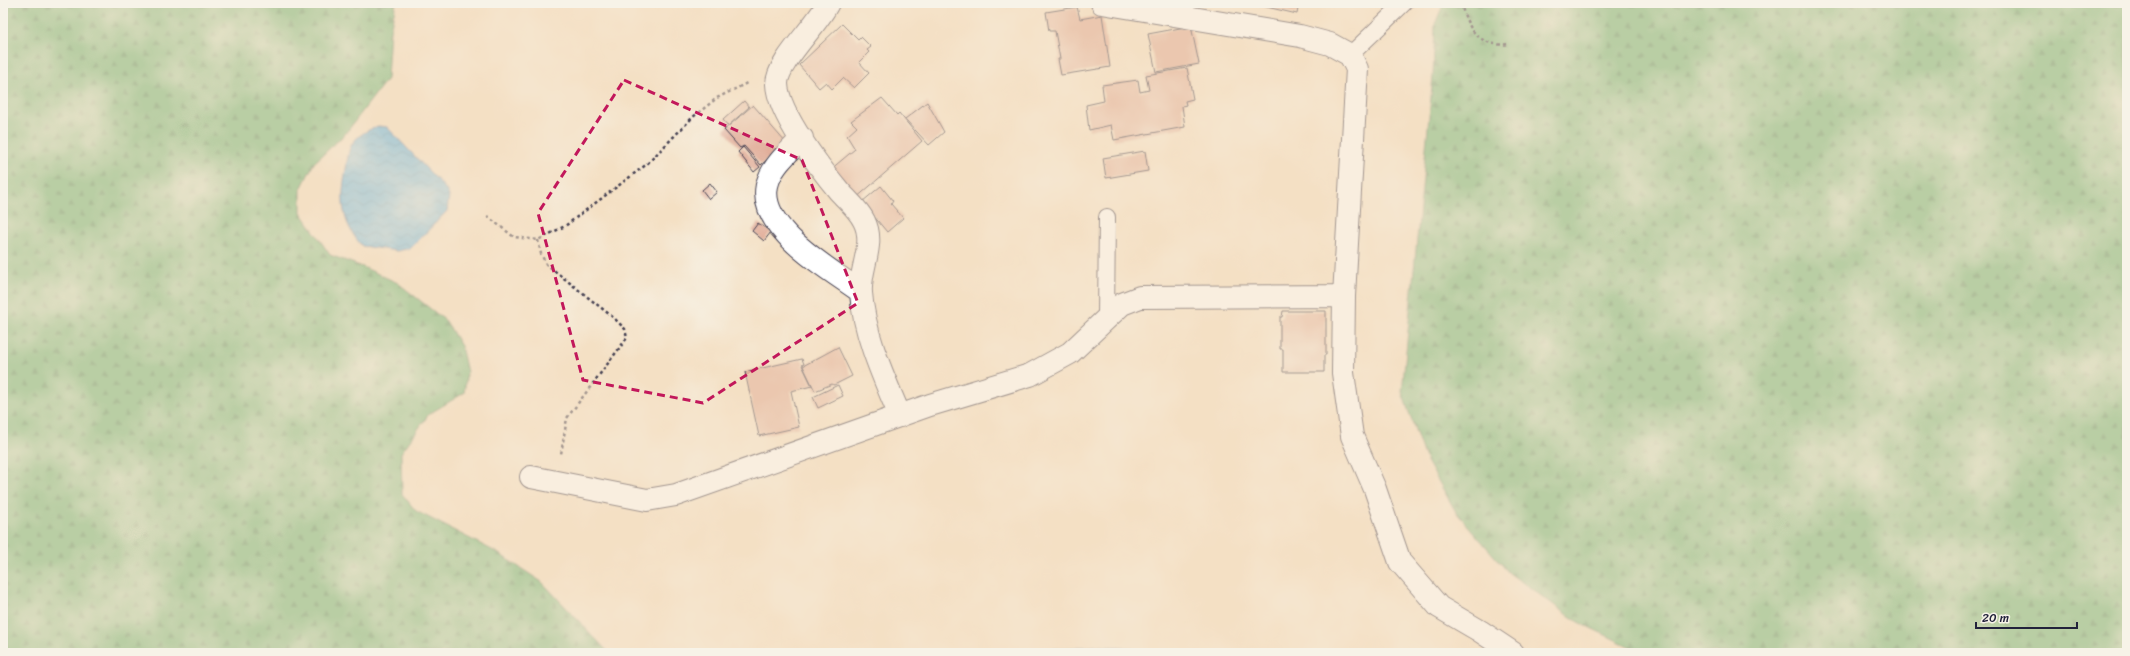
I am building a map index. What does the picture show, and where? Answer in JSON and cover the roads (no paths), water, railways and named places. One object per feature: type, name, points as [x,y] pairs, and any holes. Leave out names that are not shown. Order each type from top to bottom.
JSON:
[{"type":"street","points":[[828,3],[812,27],[783,63],[777,84],[785,113],[827,176],[864,221],[868,244],[861,292],[872,348],[900,416]]},
{"type":"street","points":[[1102,3],[1300,36],[1330,44],[1350,55],[1357,69],[1344,296],[1343,373],[1352,436],[1375,489],[1400,562],[1439,607],[1480,631],[1513,653]]},
{"type":"street","points":[[802,138],[777,166],[769,179],[766,191],[768,208],[775,223],[798,246],[861,292]]},
{"type":"street","points":[[531,477],[647,500],[676,495],[900,416],[1030,375],[1070,353],[1122,304],[1140,297],[1344,296]]},
{"type":"lane","points":[[1350,55],[1404,3]]},
{"type":"lane","points":[[1106,319],[1107,218]]},
{"type":"water","points":[[378,126],[387,127],[445,188],[449,196],[447,211],[411,248],[397,251],[362,246],[350,228],[344,210],[344,180],[350,148],[358,137]]},
{"type":"water","points":[[1096,646],[1122,647],[1155,653],[1024,653],[1055,649]]}]
